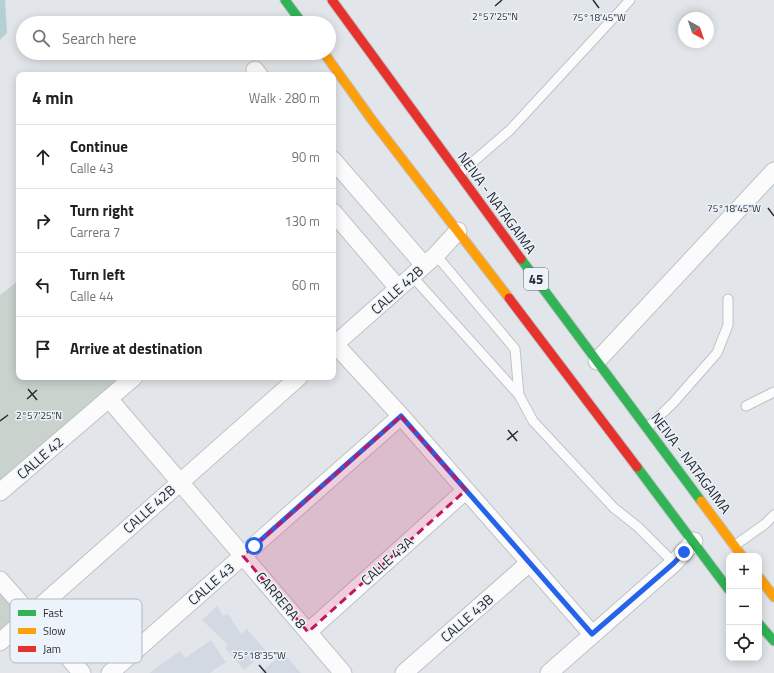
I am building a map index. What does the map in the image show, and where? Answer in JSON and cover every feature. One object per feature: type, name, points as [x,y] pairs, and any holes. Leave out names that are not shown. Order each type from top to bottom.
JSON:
[{"type":"highway","points":[[285,0],[297,16]]},
{"type":"highway","name":"NEIVA - NATAGAIMA","points":[[332,0],[740,553]]},
{"type":"highway","name":"45","points":[[329,60],[372,120],[694,541],[728,589]]},
{"type":"highway","points":[[762,581],[774,596]]},
{"type":"highway","points":[[760,625],[774,641]]},
{"type":"street","points":[[336,163],[424,266]]},
{"type":"street","points":[[597,361],[774,171]]},
{"type":"street","points":[[336,216],[398,288]]},
{"type":"street","name":"CALLE 42B","points":[[336,342],[424,266],[458,231]]},
{"type":"street","points":[[336,346],[401,416],[592,634]]},
{"type":"street","name":"CALLE 42","points":[[0,492],[130,380]]},
{"type":"street","name":"CALLE 42B","points":[[47,599],[296,380]]},
{"type":"street","name":"CARRERA 8","points":[[108,399],[343,673]]},
{"type":"street","name":"CALLE 43","points":[[142,645],[401,416]]},
{"type":"street","name":"CALLE 43A","points":[[308,632],[466,490]]},
{"type":"street","points":[[549,673],[674,563],[694,541]]},
{"type":"street","name":"CALLE 43B","points":[[404,673],[529,563]]},
{"type":"street","points":[[0,580],[17,599]]},
{"type":"street","name":"CALLE 42B","points":[[0,642],[10,633]]},
{"type":"street","points":[[73,663],[82,673]]},
{"type":"street","name":"CALLE 43","points":[[110,673],[121,663]]},
{"type":"lane","points":[[459,174],[510,130],[630,0]]},
{"type":"lane","points":[[424,266],[515,349],[519,395]]},
{"type":"lane","points":[[424,266],[519,395],[533,421],[614,508],[638,527],[674,563]]},
{"type":"lane","points":[[647,428],[673,403],[716,353],[728,325],[728,299]]},
{"type":"lane","points":[[746,406],[774,392]]},
{"type":"lane","points":[[734,546],[765,524],[774,515]]},
{"type":"highlighted area","points":[[401,416],[466,490],[308,632],[243,556]]},
{"type":"shaded area","points":[[16,282],[16,380],[130,380],[0,492],[0,295]]},
{"type":"shaded area","points":[[0,580],[17,599],[10,599],[10,633],[0,642]]},
{"type":"shaded area","points":[[217,606],[223,616],[228,614],[241,634],[247,629],[266,651],[244,670],[225,648],[228,645],[202,620]]},
{"type":"shaded area","points":[[211,640],[226,662],[210,673],[149,673],[180,651],[185,658]]},
{"type":"shaded area","points":[[283,653],[301,673],[260,673]]},
{"type":"water","points":[[0,0],[5,0],[7,33],[0,40]]},
{"type":"traffic: fast","points":[[285,0],[297,16]]},
{"type":"traffic: fast","points":[[521,259],[701,501]]},
{"type":"traffic: fast","points":[[637,467],[728,589]]},
{"type":"traffic: fast","points":[[760,625],[774,641]]},
{"type":"traffic: slow","points":[[329,60],[372,120],[509,298]]},
{"type":"traffic: slow","points":[[701,501],[740,553]]},
{"type":"traffic: slow","points":[[762,581],[774,597]]},
{"type":"traffic: jam","points":[[332,0],[521,259]]},
{"type":"traffic: jam","points":[[509,298],[637,467]]},
{"type":"route","points":[[254,546],[401,416],[592,634],[674,563],[684,552]]}]
